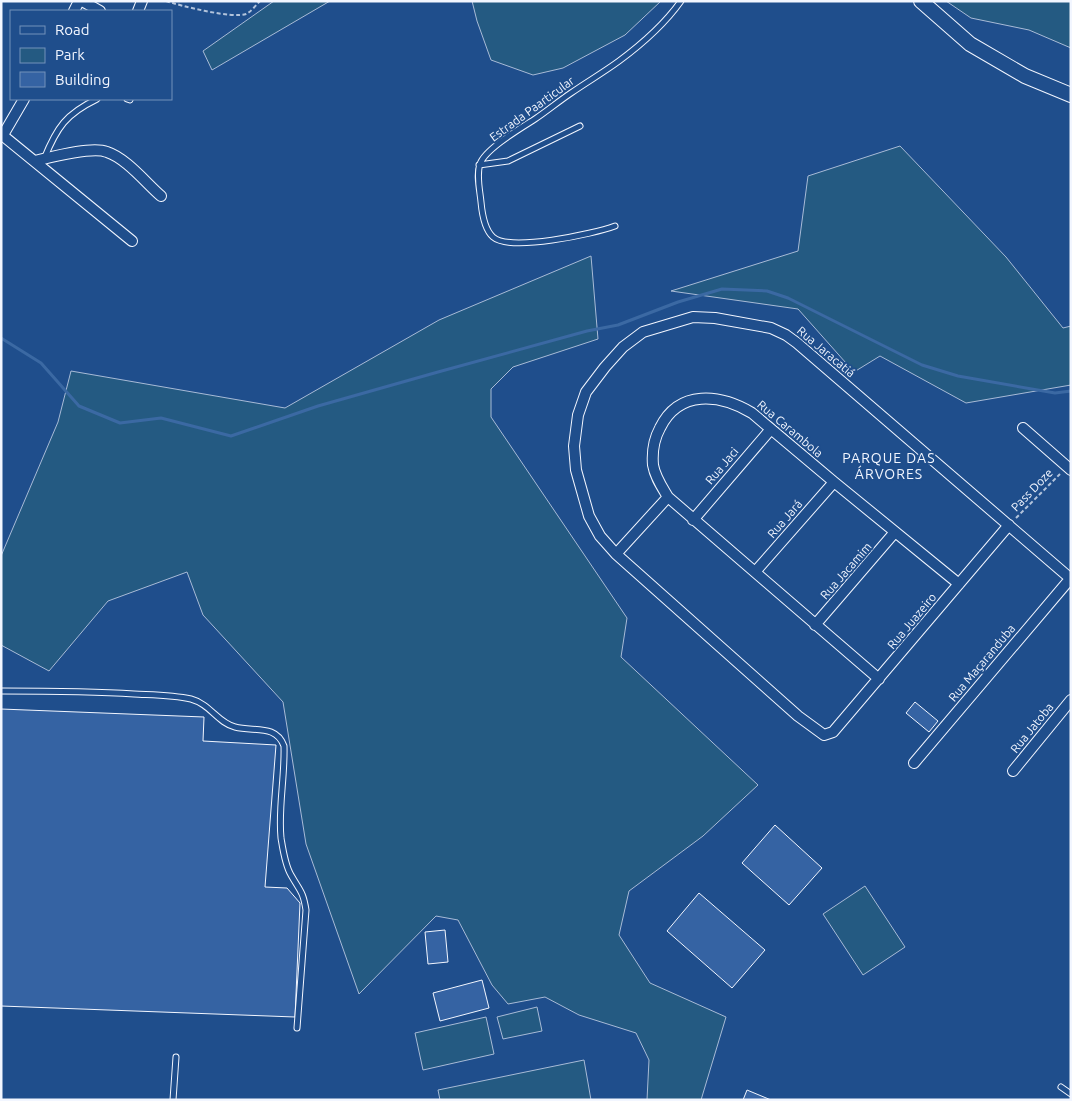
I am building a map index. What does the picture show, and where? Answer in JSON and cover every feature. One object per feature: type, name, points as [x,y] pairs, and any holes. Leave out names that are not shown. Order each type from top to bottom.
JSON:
[{"type":"street","points":[[80,1],[98,10]]},
{"type":"street","points":[[921,1],[970,44],[1024,76],[1071,95]]},
{"type":"street","points":[[23,100],[2,134],[39,160],[132,241]]},
{"type":"street","points":[[39,160],[92,150],[107,151],[125,162],[161,196]]},
{"type":"street","name":"Rua Jaracatiá","points":[[829,733],[798,716],[616,554],[600,536],[589,516],[576,470],[574,446],[578,416],[586,392],[605,367],[623,346],[644,332],[693,317],[758,324],[786,335],[818,360],[1070,579]]},
{"type":"street","name":"Rua Carambola","points":[[879,680],[668,497],[656,475],[653,465],[653,452],[659,430],[665,418],[672,410],[688,401],[713,398],[726,400],[752,412],[959,584]]},
{"type":"street","name":"Rua Jaci","points":[[693,520],[771,428]]},
{"type":"street","points":[[1023,428],[1069,468]]},
{"type":"street","name":"Rua Jará","points":[[755,572],[834,482]]},
{"type":"street","points":[[616,554],[668,497]]},
{"type":"street","name":"Rua Juazeiro","points":[[829,733],[879,680],[1009,525]]},
{"type":"street","name":"Rua Jacamim","points":[[815,625],[895,532]]},
{"type":"street","name":"Rua Maçaranduba","points":[[914,763],[1070,579]]},
{"type":"street","name":"Rua Jatoba","points":[[1013,771],[1071,700]]},
{"type":"lane","name":"Estrada Paarticular","points":[[479,165],[502,141],[618,62],[641,44],[659,28],[681,1]]},
{"type":"lane","points":[[39,160],[60,126],[74,111],[95,100]]},
{"type":"lane","points":[[580,126],[508,161],[479,165],[479,183],[484,222],[492,237],[498,241],[516,243],[584,235],[614,226]]},
{"type":"lane","points":[[1,691],[85,691],[188,698],[204,705],[229,725],[272,731],[278,735],[284,746],[281,838],[287,865],[291,876],[304,896],[306,910],[297,1028]]},
{"type":"lane","points":[[173,1100],[176,1057]]},
{"type":"lane","points":[[1061,1087],[1071,1094]]},
{"type":"path","points":[[166,1],[229,16],[239,16],[248,13],[260,1]]},
{"type":"path","name":"Pass Doze","points":[[1009,525],[1069,468]]},
{"type":"green space","points":[[274,1],[330,1],[212,70],[203,51]]},
{"type":"green space","points":[[472,1],[661,1],[625,35],[563,68],[533,75],[491,60]]},
{"type":"green space","points":[[946,1],[1071,1],[1071,48],[1029,30],[971,18]]},
{"type":"green space","points":[[900,146],[1006,257],[1063,328],[1071,326],[1071,385],[966,403],[880,356],[854,372],[798,309],[671,291],[798,251],[808,176]]},
{"type":"green space","points":[[591,256],[598,339],[513,367],[491,389],[491,417],[627,618],[621,657],[758,785],[703,836],[629,891],[619,935],[650,983],[726,1017],[701,1100],[647,1100],[649,1060],[636,1033],[579,1015],[545,997],[508,1004],[492,985],[458,920],[436,916],[359,994],[306,844],[283,702],[203,615],[187,572],[108,601],[49,671],[1,645],[1,556],[58,422],[71,371],[285,408],[439,320]]},
{"type":"green space","points":[[865,886],[905,947],[863,975],[823,914]]},
{"type":"green space","points":[[537,1007],[542,1031],[503,1039],[497,1017]]},
{"type":"green space","points":[[486,1017],[494,1054],[423,1070],[415,1033]]},
{"type":"green space","points":[[584,1060],[591,1100],[440,1100],[438,1090]]},
{"type":"building","points":[[915,702],[938,721],[929,732],[906,713]]},
{"type":"building","points":[[1,709],[204,717],[203,741],[276,745],[265,887],[287,888],[300,903],[295,1017],[1,1006]]},
{"type":"building","points":[[775,825],[822,868],[789,905],[742,863]]},
{"type":"building","points":[[699,893],[765,950],[732,988],[667,931]]},
{"type":"building","points":[[445,930],[448,962],[428,964],[425,932]]},
{"type":"building","points":[[482,980],[489,1008],[440,1021],[433,993]]},
{"type":"building","points":[[747,1090],[771,1100],[743,1100]]},
{"type":"waterway","points":[[1,338],[41,363],[79,406],[120,423],[161,418],[231,436],[318,406],[587,331],[618,325],[678,302],[722,289],[767,291],[788,298],[922,365],[958,376],[1055,393],[1071,391]]},
{"type":"district","name":"PARQUE DAS ÁRVORES","points":[[889,466]]}]
